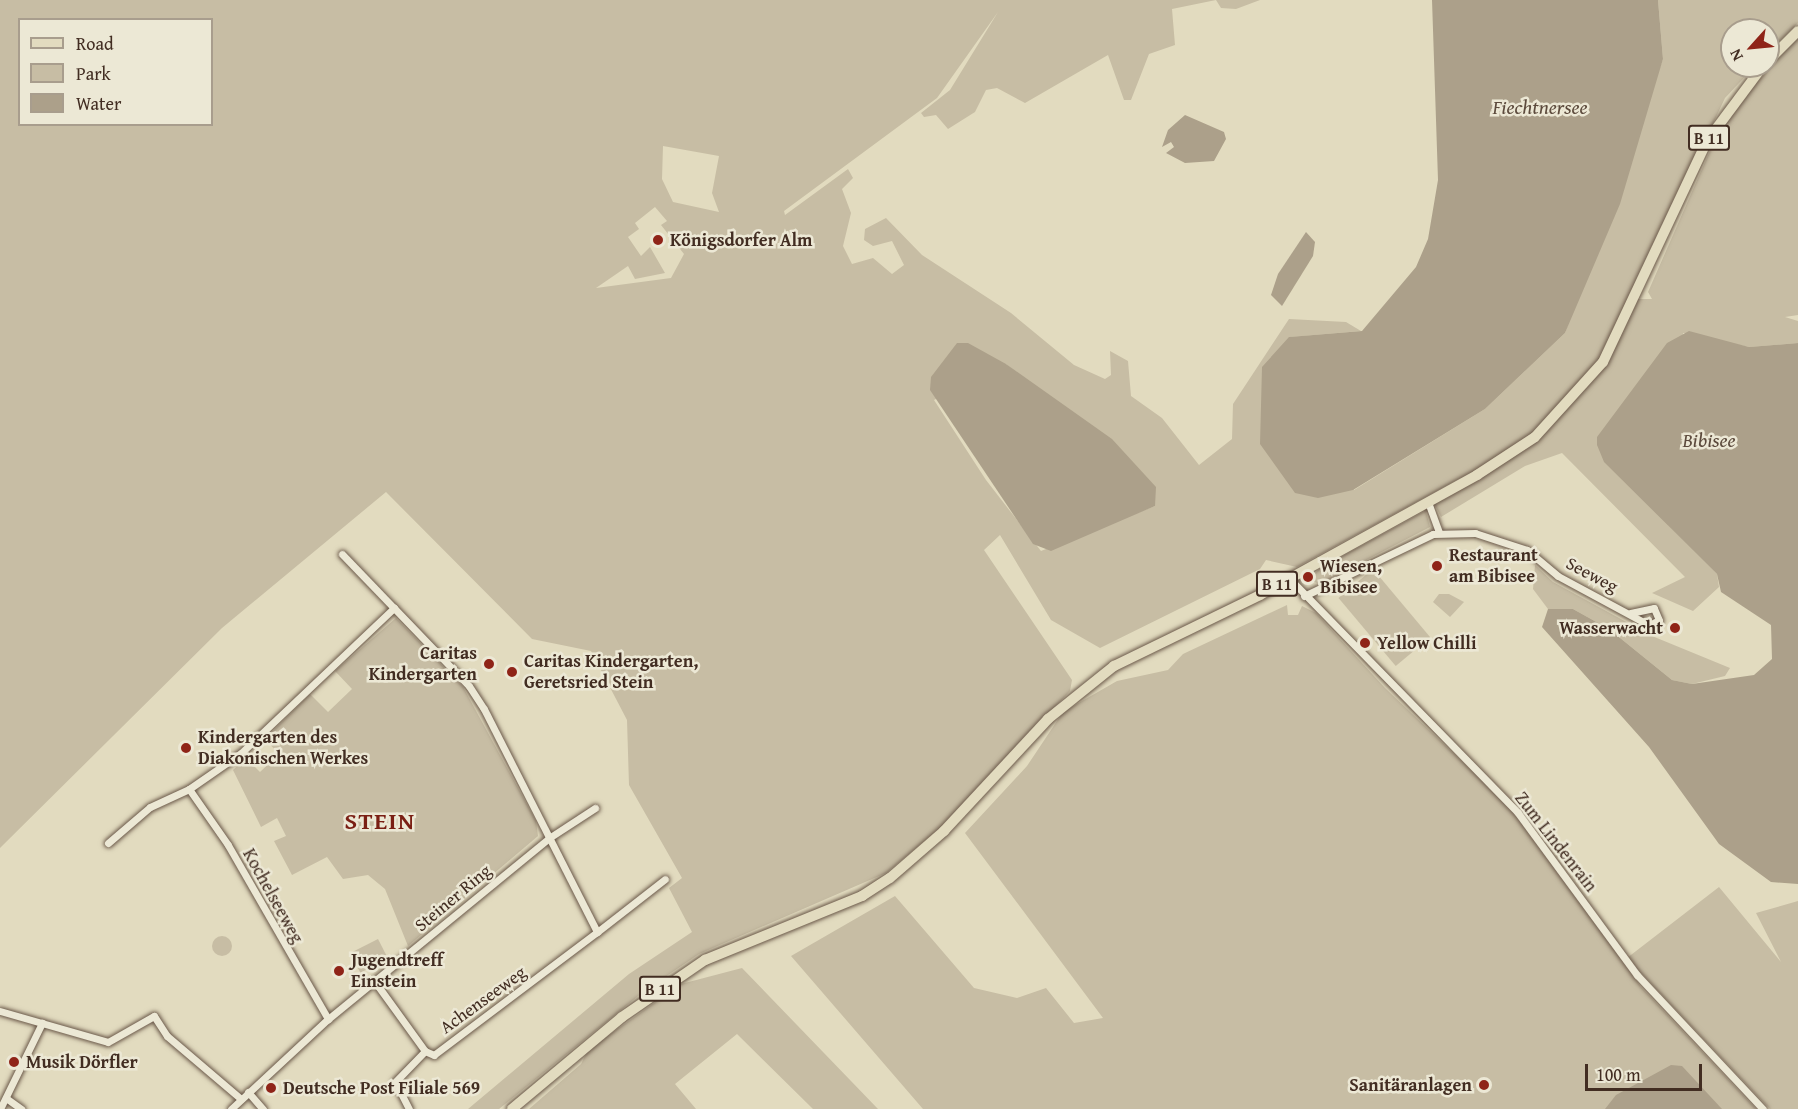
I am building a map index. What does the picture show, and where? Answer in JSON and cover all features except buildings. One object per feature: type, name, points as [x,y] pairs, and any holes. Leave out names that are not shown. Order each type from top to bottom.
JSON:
[{"type":"main road","points":[[1780,49],[1798,31]]},
{"type":"main road","name":"B 11","points":[[512,1109],[622,1017],[705,960],[862,896],[890,878],[944,831],[1080,689],[1141,651],[1289,578],[1520,449],[1581,392],[1622,330],[1707,141],[1754,78]]},
{"type":"street","points":[[1428,502],[1439,532]]},
{"type":"street","name":"Seeweg","points":[[1304,596],[1439,532],[1476,533],[1514,544],[1558,576],[1631,612]]},
{"type":"street","points":[[342,554],[469,686],[597,932]]},
{"type":"street","name":"Zum Lindenrain","points":[[1289,578],[1304,596],[1518,813],[1636,975],[1763,1109]]},
{"type":"street","points":[[108,843],[150,807],[189,789],[241,753],[394,608]]},
{"type":"street","name":"Kochelseeweg","points":[[189,789],[228,844],[328,1018]]},
{"type":"street","name":"Steiner Ring","points":[[231,1109],[328,1018],[549,838],[595,808]]},
{"type":"street","name":"Achenseeweg","points":[[375,982],[425,1052],[434,1055],[496,1012],[664,879]]},
{"type":"street","points":[[0,1011],[108,1042],[154,1016],[167,1036],[241,1099]]},
{"type":"street","points":[[0,1109],[42,1023]]},
{"type":"street","points":[[409,1109],[395,1082],[425,1052]]},
{"type":"street","points":[[248,1092],[263,1109]]},
{"type":"street","points":[[6,1098],[21,1109]]},
{"type":"green space","points":[[0,0],[1216,0],[1172,9],[1175,45],[1149,54],[1131,100],[1124,100],[1108,55],[1025,103],[997,88],[986,90],[975,112],[948,129],[936,115],[924,117],[921,113],[950,90],[998,12],[937,98],[784,211],[785,215],[848,169],[853,178],[842,189],[851,213],[843,246],[852,264],[873,258],[892,274],[904,265],[892,241],[873,246],[864,240],[865,229],[886,218],[922,255],[1011,313],[1074,365],[1105,379],[1111,375],[1110,351],[1128,361],[1131,396],[1162,418],[1199,465],[1232,439],[1233,404],[1289,319],[1346,322],[1361,331],[1290,337],[1354,490],[1485,409],[1565,333],[1663,59],[1658,0],[1798,0],[1798,23],[1780,40],[1780,18],[1720,18],[1720,78],[1744,78],[1725,98],[1630,299],[1652,299],[1648,292],[1713,144],[1736,106],[1761,78],[1780,78],[1780,57],[1798,37],[1798,315],[1785,317],[1798,321],[1798,343],[1749,347],[1683,333],[1668,525],[1717,574],[1719,587],[1693,611],[1652,593],[1685,577],[1562,453],[1525,466],[1441,517],[1435,505],[1426,512],[1430,527],[1320,584],[1309,580],[1319,569],[1423,512],[1462,477],[1297,567],[1266,560],[1260,569],[1100,648],[1051,620],[1000,535],[984,550],[1072,680],[1070,691],[941,827],[886,873],[699,954],[643,992],[499,1109],[468,1109],[629,974],[692,932],[669,888],[682,878],[629,785],[627,720],[591,651],[532,639],[386,492],[222,628],[0,848]],"holes":[[[663,146],[719,156],[712,193],[719,212],[673,202],[662,179]],[[655,207],[667,221],[661,225],[684,254],[671,278],[596,288],[628,266],[635,279],[665,273],[650,247],[641,256],[628,237],[639,229],[635,223]],[[1006,364],[1039,392],[1155,506],[1041,551],[986,480],[934,400]]]},
{"type":"green space","points":[[1216,0],[1260,0],[1236,9],[1221,8]]},
{"type":"green space","points":[[1535,565],[1553,582],[1652,636],[1730,668],[1725,676],[1692,684],[1672,680],[1609,629],[1573,609],[1548,609],[1533,589]]},
{"type":"green space","points":[[1373,569],[1430,637],[1396,666],[1339,598]]},
{"type":"green space","points":[[1439,594],[1449,594],[1464,602],[1450,617],[1433,602]]},
{"type":"green space","points":[[1287,605],[1288,615],[1298,615],[1302,606],[1316,613],[1385,688],[1517,814],[1641,987],[1756,1109],[923,1109],[791,956],[895,896],[974,988],[1017,998],[1046,988],[1074,1023],[1103,1018],[965,833],[1027,766],[1063,712],[1117,681],[1168,670],[1183,654]]},
{"type":"green space","points":[[396,618],[463,687],[536,821],[538,836],[408,946],[385,889],[368,875],[343,879],[327,857],[292,875],[274,841],[286,836],[277,818],[261,827],[233,770],[246,758],[260,772],[279,754],[265,739],[310,694],[328,712],[352,689],[335,671]]},
{"type":"green space","points":[[1719,887],[1781,962],[1756,913],[1798,901],[1798,1109],[1770,1109],[1627,958]]},
{"type":"green space","points":[[218,936],[226,936],[232,942],[232,950],[226,956],[218,956],[212,950],[212,942]]},
{"type":"green space","points":[[378,939],[388,959],[360,973],[350,953]]},
{"type":"green space","points":[[742,968],[878,1109],[813,1109],[737,1034],[675,1084],[696,1109],[529,1109],[581,1064],[588,1050],[681,984]]},
{"type":"water","name":"Fiechtnersee","points":[[1432,0],[1658,0],[1663,59],[1620,204],[1565,333],[1485,409],[1353,490],[1318,498],[1295,493],[1260,444],[1262,367],[1289,337],[1362,331],[1416,267],[1428,239],[1438,180]]},
{"type":"water","points":[[1185,115],[1224,132],[1226,139],[1214,161],[1185,163],[1166,153],[1174,147],[1171,142],[1162,147],[1168,130]]},
{"type":"water","points":[[1306,232],[1315,242],[1313,256],[1282,306],[1271,295],[1278,274]]},
{"type":"water","name":"Bibisee","points":[[1689,331],[1749,347],[1798,343],[1798,884],[1771,882],[1719,844],[1649,747],[1542,627],[1548,609],[1573,609],[1609,629],[1672,680],[1692,684],[1754,675],[1772,659],[1771,625],[1721,592],[1717,574],[1604,462],[1597,445],[1597,437],[1667,343]]},
{"type":"water","points":[[957,343],[968,343],[1006,364],[1112,439],[1156,487],[1155,506],[1051,551],[1033,544],[930,390],[931,377]]},
{"type":"water","points":[[1671,1065],[1682,1066],[1722,1109],[1605,1109],[1616,1095]]},
{"type":"place","name":"Königsdorfer Alm","points":[[658,240]]},
{"type":"place","name":"Restaurant am Bibisee","points":[[1437,566]]},
{"type":"place","name":"Wiesen, Bibisee","points":[[1308,577]]},
{"type":"place","name":"Wasserwacht","points":[[1675,628]]},
{"type":"place","name":"Yellow Chilli","points":[[1365,643]]},
{"type":"place","name":"Caritas Kindergarten","points":[[489,664]]},
{"type":"place","name":"Caritas Kindergarten, Geretsried Stein","points":[[512,672]]},
{"type":"place","name":"Kindergarten des Diakonischen Werkes","points":[[186,748]]},
{"type":"place","name":"Jugendtreff Einstein","points":[[339,971]]},
{"type":"place","name":"Musik Dörfler","points":[[14,1062]]},
{"type":"place","name":"Sanitäranlagen","points":[[1484,1085]]},
{"type":"place","name":"Deutsche Post Filiale 569","points":[[271,1088]]},
{"type":"district","name":"STEIN","points":[[380,821]]}]
